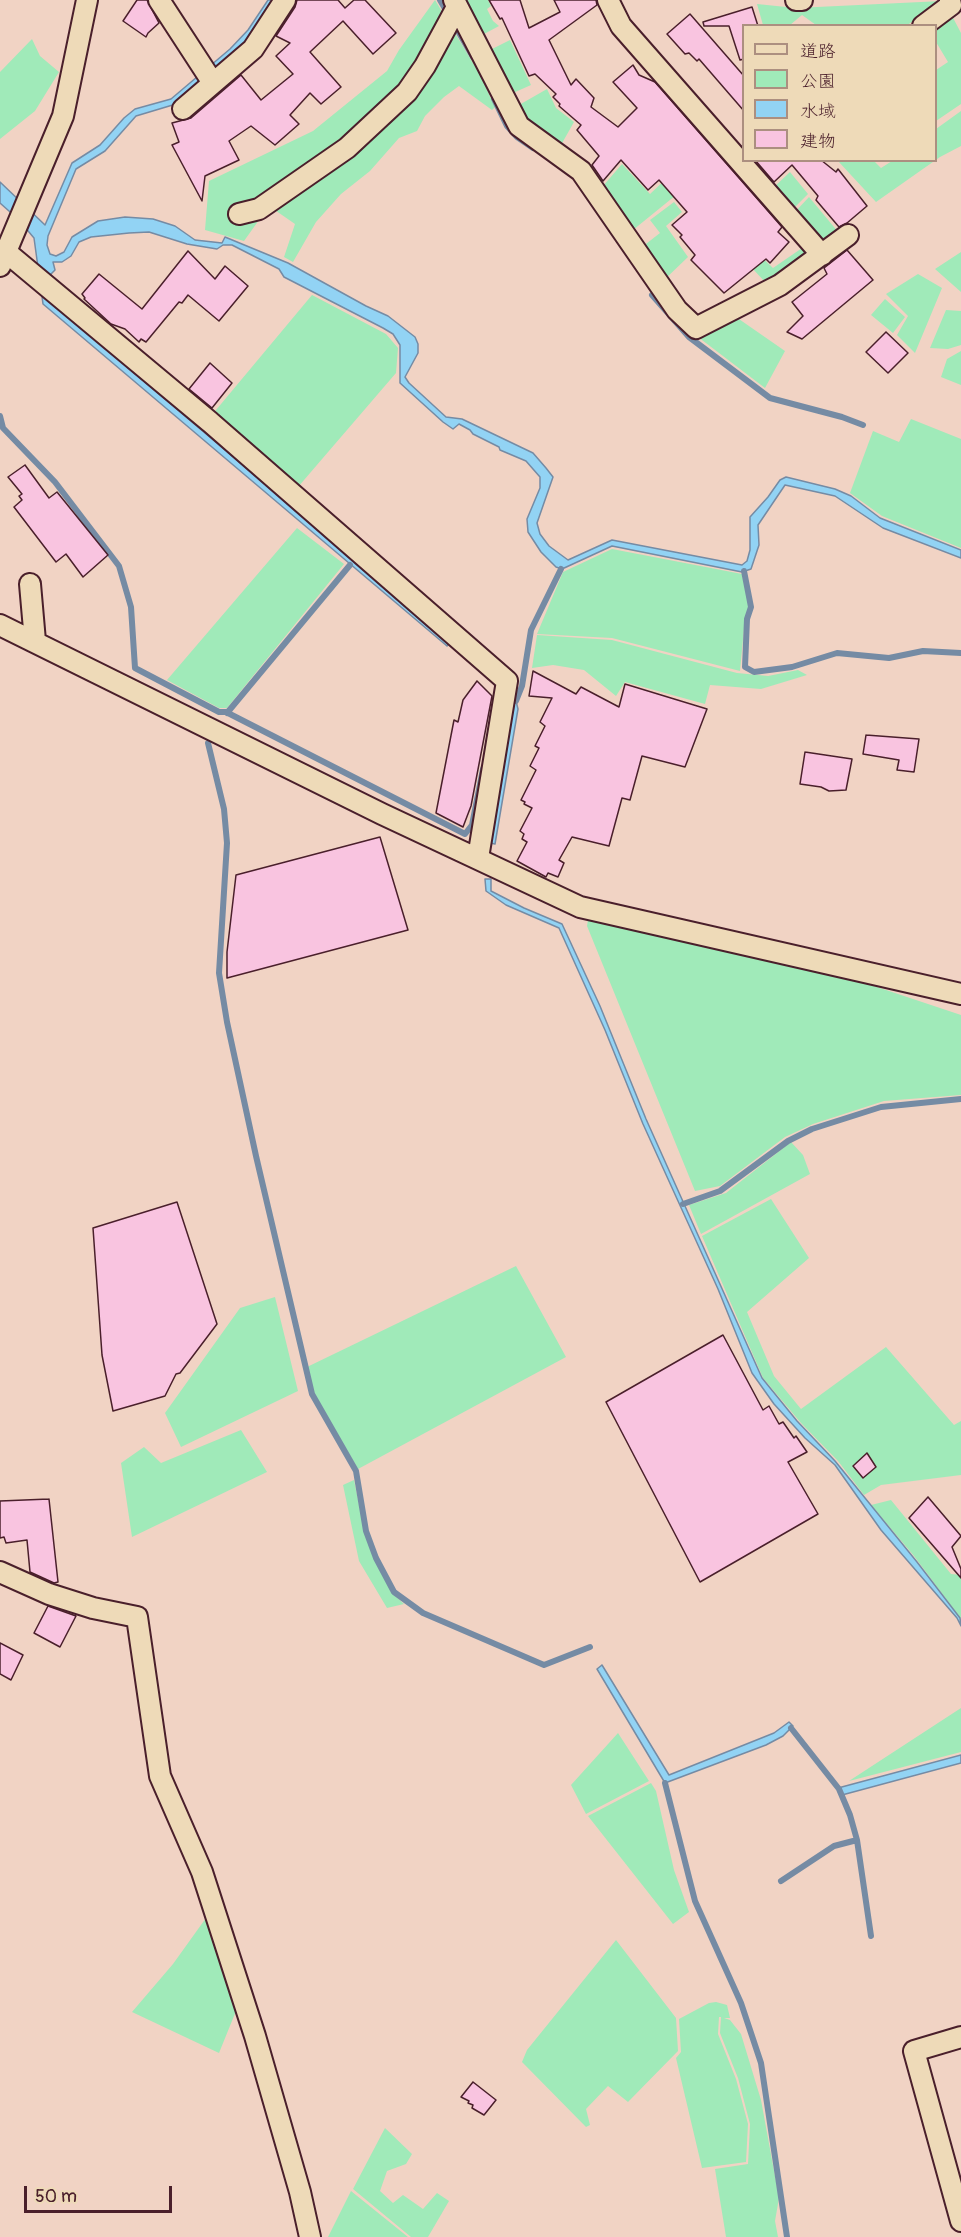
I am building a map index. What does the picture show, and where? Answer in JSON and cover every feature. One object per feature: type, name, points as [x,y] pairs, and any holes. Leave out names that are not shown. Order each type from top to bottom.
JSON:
[{"type":"street","points":[[87,0],[63,116],[3,259],[210,422],[507,681],[478,858]]},
{"type":"street","points":[[159,0],[213,83]]},
{"type":"street","points":[[183,109],[253,49],[285,0]]},
{"type":"street","points":[[608,0],[621,26],[822,255]]},
{"type":"street","points":[[796,0],[802,0]]},
{"type":"street","points":[[926,24],[951,5],[950,0]]},
{"type":"street","points":[[455,3],[519,126],[581,171],[677,310],[696,328],[780,285],[848,235]]},
{"type":"street","points":[[239,214],[259,208],[347,148],[407,92],[425,66],[455,3]]},
{"type":"street","points":[[30,584],[35,641]]},
{"type":"street","points":[[0,625],[382,814],[580,908],[961,994]]},
{"type":"street","points":[[0,1572],[49,1594],[93,1608],[137,1617],[160,1776],[206,1883],[258,2047],[300,2192],[310,2237]]},
{"type":"street","points":[[961,2037],[914,2051],[961,2221]]},
{"type":"green space","points":[[435,0],[479,73],[495,107],[492,110],[459,86],[444,97],[425,116],[417,131],[399,138],[370,171],[341,194],[316,222],[293,262],[284,257],[295,224],[269,206],[244,241],[205,230],[209,181],[313,131],[387,71],[399,50]]},
{"type":"green space","points":[[462,0],[488,0],[491,6],[487,9],[493,21],[499,26],[484,34]]},
{"type":"green space","points":[[942,1],[909,24],[815,24],[802,15],[791,24],[763,24],[757,4],[796,8]]},
{"type":"green space","points":[[950,12],[961,33],[961,104],[937,120],[937,69],[948,62],[937,44],[937,25]]},
{"type":"green space","points":[[32,39],[40,56],[59,72],[35,111],[0,139],[0,72]]},
{"type":"green space","points":[[510,40],[531,85],[513,93],[492,49]]},
{"type":"green space","points":[[547,89],[556,108],[574,122],[561,145],[534,128],[519,105]]},
{"type":"green space","points":[[961,111],[961,146],[937,159],[937,128]]},
{"type":"green space","points":[[839,162],[875,162],[881,168],[890,162],[933,162],[876,202]]},
{"type":"green space","points":[[622,164],[650,194],[669,176],[681,191],[633,230],[603,186]]},
{"type":"green space","points":[[790,172],[808,194],[793,209],[773,188]]},
{"type":"green space","points":[[809,197],[839,233],[823,246],[794,213]]},
{"type":"green space","points":[[674,202],[682,212],[666,226],[688,257],[663,281],[642,247],[660,233],[650,220]]},
{"type":"green space","points":[[721,235],[748,244],[773,268],[805,246],[812,255],[766,283]]},
{"type":"green space","points":[[961,252],[961,292],[935,269]]},
{"type":"green space","points":[[918,274],[942,288],[915,353],[897,335],[908,316],[886,294]]},
{"type":"green space","points":[[312,295],[386,334],[398,348],[396,373],[298,487],[211,416]]},
{"type":"green space","points":[[885,299],[905,317],[893,333],[871,315]]},
{"type":"green space","points":[[946,310],[961,311],[961,345],[948,349],[930,348]]},
{"type":"green space","points":[[736,317],[785,351],[765,388],[698,337]]},
{"type":"green space","points":[[961,351],[961,385],[941,377],[947,359]]},
{"type":"green space","points":[[911,419],[961,439],[961,548],[882,516],[850,493],[873,431],[899,442]]},
{"type":"green space","points":[[297,528],[344,564],[227,708],[219,708],[167,680]]},
{"type":"green space","points":[[612,549],[742,574],[749,607],[745,618],[740,671],[612,638],[537,634],[563,572]]},
{"type":"green space","points":[[537,635],[612,640],[737,673],[768,676],[798,670],[807,675],[761,689],[710,685],[705,704],[625,682],[616,696],[584,670],[553,665],[532,668]]},
{"type":"green space","points":[[588,920],[835,973],[961,1015],[961,1095],[884,1101],[813,1124],[785,1137],[720,1186],[695,1191],[587,926]]},
{"type":"green space","points":[[791,1142],[803,1155],[810,1174],[701,1234],[689,1205],[726,1193]]},
{"type":"green space","points":[[771,1199],[809,1258],[747,1312],[774,1376],[801,1409],[886,1347],[954,1425],[961,1421],[961,1475],[881,1485],[864,1495],[838,1461],[801,1423],[763,1378],[702,1236]]},
{"type":"green space","points":[[516,1266],[566,1357],[358,1469],[314,1394],[307,1367]]},
{"type":"green space","points":[[275,1297],[298,1391],[181,1447],[165,1413],[240,1308]]},
{"type":"green space","points":[[241,1430],[267,1472],[132,1537],[121,1463],[144,1447],[161,1463]]},
{"type":"green space","points":[[354,1480],[365,1534],[391,1592],[404,1604],[387,1608],[359,1561],[343,1485]]},
{"type":"green space","points":[[891,1500],[951,1574],[961,1575],[961,1619],[914,1556],[871,1505]]},
{"type":"green space","points":[[961,1708],[961,1752],[849,1781]]},
{"type":"green space","points":[[618,1733],[649,1781],[586,1814],[571,1785]]},
{"type":"green space","points":[[651,1783],[656,1791],[674,1870],[689,1912],[673,1924],[588,1816]]},
{"type":"green space","points":[[206,1918],[236,2011],[219,2053],[132,2012],[173,1964]]},
{"type":"green space","points":[[616,1940],[676,2018],[678,2051],[628,2102],[608,2086],[586,2109],[590,2125],[586,2127],[522,2062],[527,2050]]},
{"type":"green space","points":[[709,2003],[727,2005],[730,2018],[724,2018],[730,2020],[741,2034],[761,2100],[779,2198],[775,2221],[778,2237],[726,2237],[715,2169],[748,2164],[750,2124],[738,2078],[720,2033],[721,2017],[719,2017],[718,2034],[736,2079],[748,2124],[746,2162],[702,2168],[676,2058],[681,2052],[679,2019]]},
{"type":"green space","points":[[385,2128],[412,2154],[406,2164],[387,2171],[380,2191],[393,2203],[403,2195],[423,2209],[437,2193],[449,2201],[428,2237],[411,2237],[353,2189]]},
{"type":"green space","points":[[351,2191],[408,2237],[328,2237]]},
{"type":"water","points":[[268,0],[277,0],[245,46],[176,104],[136,116],[105,151],[76,169],[48,236],[47,245],[50,254],[56,256],[64,252],[72,237],[98,221],[125,217],[153,219],[175,226],[195,240],[222,243],[225,237],[288,263],[388,316],[415,337],[418,344],[418,353],[405,377],[409,383],[446,417],[462,419],[533,453],[553,477],[537,523],[540,534],[549,546],[568,560],[612,540],[742,565],[747,561],[750,550],[750,517],[780,480],[786,477],[835,489],[851,496],[880,518],[961,550],[961,558],[883,528],[835,496],[785,485],[758,525],[759,545],[751,569],[742,572],[612,546],[562,569],[556,567],[541,552],[528,532],[527,519],[540,488],[540,477],[526,461],[500,450],[499,447],[473,434],[470,430],[459,424],[453,429],[400,383],[400,345],[393,334],[284,277],[279,269],[232,245],[223,245],[217,249],[187,244],[149,232],[129,233],[91,237],[79,242],[71,256],[62,262],[53,262],[55,270],[50,275],[49,299],[53,304],[450,641],[447,646],[43,304],[34,238],[0,203],[0,182],[45,225],[72,163],[100,145],[135,109],[171,99],[230,49],[248,30]]},
{"type":"water","points":[[516,701],[518,709],[495,844],[490,843],[512,707],[513,702]]},
{"type":"water","points":[[485,879],[491,879],[491,891],[562,924],[762,1378],[797,1421],[835,1461],[917,1562],[960,1618],[961,1626],[957,1618],[881,1530],[835,1465],[805,1438],[774,1404],[752,1373],[718,1289],[643,1124],[605,1030],[559,928],[506,905],[486,891]]},
{"type":"water","points":[[602,1665],[669,1775],[774,1733],[789,1722],[793,1726],[783,1736],[766,1745],[665,1783],[597,1669]]},
{"type":"water","points":[[961,1755],[961,1763],[842,1795],[838,1788]]},
{"type":"building","points":[[137,0],[147,0],[159,23],[146,37],[123,21]]},
{"type":"building","points":[[297,0],[338,0],[345,8],[354,0],[365,0],[396,33],[373,54],[343,21],[310,52],[341,87],[321,104],[310,93],[290,115],[299,124],[275,145],[251,126],[229,141],[239,160],[205,176],[202,201],[172,145],[179,142],[172,123],[191,118],[241,75],[261,100],[293,74],[276,56],[290,43],[276,36]]},
{"type":"building","points":[[489,0],[520,0],[529,28],[560,12],[554,0],[596,0],[597,5],[549,40],[571,85],[576,79],[594,98],[591,107],[618,127],[637,108],[613,82],[633,65],[639,75],[655,82],[782,227],[778,232],[789,242],[770,263],[766,259],[724,293],[691,260],[695,255],[680,237],[682,235],[672,225],[687,212],[659,180],[648,190],[621,160],[603,181],[592,165],[599,156],[577,130],[581,125],[559,106],[560,104],[553,97],[556,94],[535,74],[529,76],[502,18],[500,19]]},
{"type":"building","points":[[752,7],[757,24],[742,24],[742,60],[740,60],[729,26],[704,26],[703,22]]},
{"type":"building","points":[[690,14],[742,74],[742,109],[699,59],[697,61],[689,53],[685,54],[667,34]]},
{"type":"building","points":[[757,162],[824,162],[836,172],[838,169],[867,206],[839,227],[816,200],[818,196],[792,165],[774,182]]},
{"type":"building","points":[[847,250],[873,280],[802,339],[787,332],[803,316],[792,302],[827,274],[824,268]]},
{"type":"building","points":[[188,251],[215,279],[225,266],[248,286],[219,321],[188,295],[182,303],[179,302],[146,342],[141,339],[139,342],[125,329],[111,324],[84,299],[82,294],[99,274],[142,309]]},
{"type":"building","points":[[886,332],[908,353],[888,373],[866,352]]},
{"type":"building","points":[[210,363],[232,383],[212,408],[189,389]]},
{"type":"building","points":[[25,465],[49,498],[57,492],[108,555],[83,577],[66,554],[56,562],[14,507],[22,500],[19,496],[22,494],[8,477]]},
{"type":"building","points":[[533,671],[576,694],[581,687],[619,707],[625,684],[707,709],[685,767],[642,756],[630,800],[622,798],[609,846],[572,837],[559,860],[564,863],[558,877],[548,873],[546,877],[517,861],[527,842],[522,839],[524,834],[520,831],[532,808],[521,800],[536,770],[530,766],[539,748],[535,746],[545,726],[540,722],[552,698],[529,696]]},
{"type":"building","points":[[477,681],[492,696],[471,806],[463,827],[436,813],[454,720],[458,722],[463,700]]},
{"type":"building","points":[[866,735],[919,739],[914,772],[897,770],[899,760],[863,754]]},
{"type":"building","points":[[805,752],[852,759],[846,790],[829,791],[821,787],[800,784]]},
{"type":"building","points":[[380,837],[408,930],[227,978],[227,952],[236,875]]},
{"type":"building","points":[[177,1202],[217,1324],[180,1373],[176,1374],[165,1396],[113,1411],[102,1355],[93,1228]]},
{"type":"building","points":[[723,1335],[763,1410],[769,1406],[779,1424],[783,1422],[807,1452],[788,1462],[818,1514],[700,1582],[606,1402]]},
{"type":"building","points":[[867,1453],[876,1467],[863,1478],[853,1466]]},
{"type":"building","points":[[928,1497],[961,1536],[952,1547],[961,1569],[961,1578],[909,1518]]},
{"type":"building","points":[[49,1499],[58,1582],[54,1583],[30,1572],[27,1540],[6,1543],[4,1537],[0,1538],[0,1501]]},
{"type":"building","points":[[48,1606],[76,1616],[60,1647],[34,1633]]},
{"type":"building","points":[[0,1643],[23,1655],[11,1680],[0,1674]]},
{"type":"building","points":[[473,2082],[496,2100],[484,2115],[472,2108],[473,2105],[468,2103],[469,2101],[461,2097]]},
{"type":"waterway","points":[[440,0],[473,57]]},
{"type":"waterway","points":[[494,99],[507,126],[517,137],[533,148]]},
{"type":"waterway","points":[[652,295],[689,337],[770,398],[842,417],[863,425]]},
{"type":"waterway","points":[[0,416],[3,428],[55,482],[119,566],[131,607],[135,668],[465,834],[472,825],[483,769]]},
{"type":"waterway","points":[[227,713],[350,565]]},
{"type":"waterway","points":[[516,701],[522,686],[531,630],[561,569]]},
{"type":"waterway","points":[[744,571],[751,607],[747,619],[745,667],[754,672],[792,667],[837,653],[889,658],[923,651],[961,653]]},
{"type":"waterway","points":[[208,743],[224,809],[227,843],[219,973],[227,1022],[312,1394],[356,1471],[366,1531],[376,1558],[394,1592],[423,1613],[544,1665],[590,1647]]},
{"type":"waterway","points":[[683,1204],[720,1191],[788,1141],[812,1129],[881,1107],[961,1099]]},
{"type":"waterway","points":[[791,1728],[839,1789],[850,1815],[857,1840],[871,1936]]},
{"type":"waterway","points":[[665,1783],[695,1901],[741,2003],[761,2063],[787,2237]]},
{"type":"waterway","points":[[781,1881],[834,1846],[857,1840]]}]
